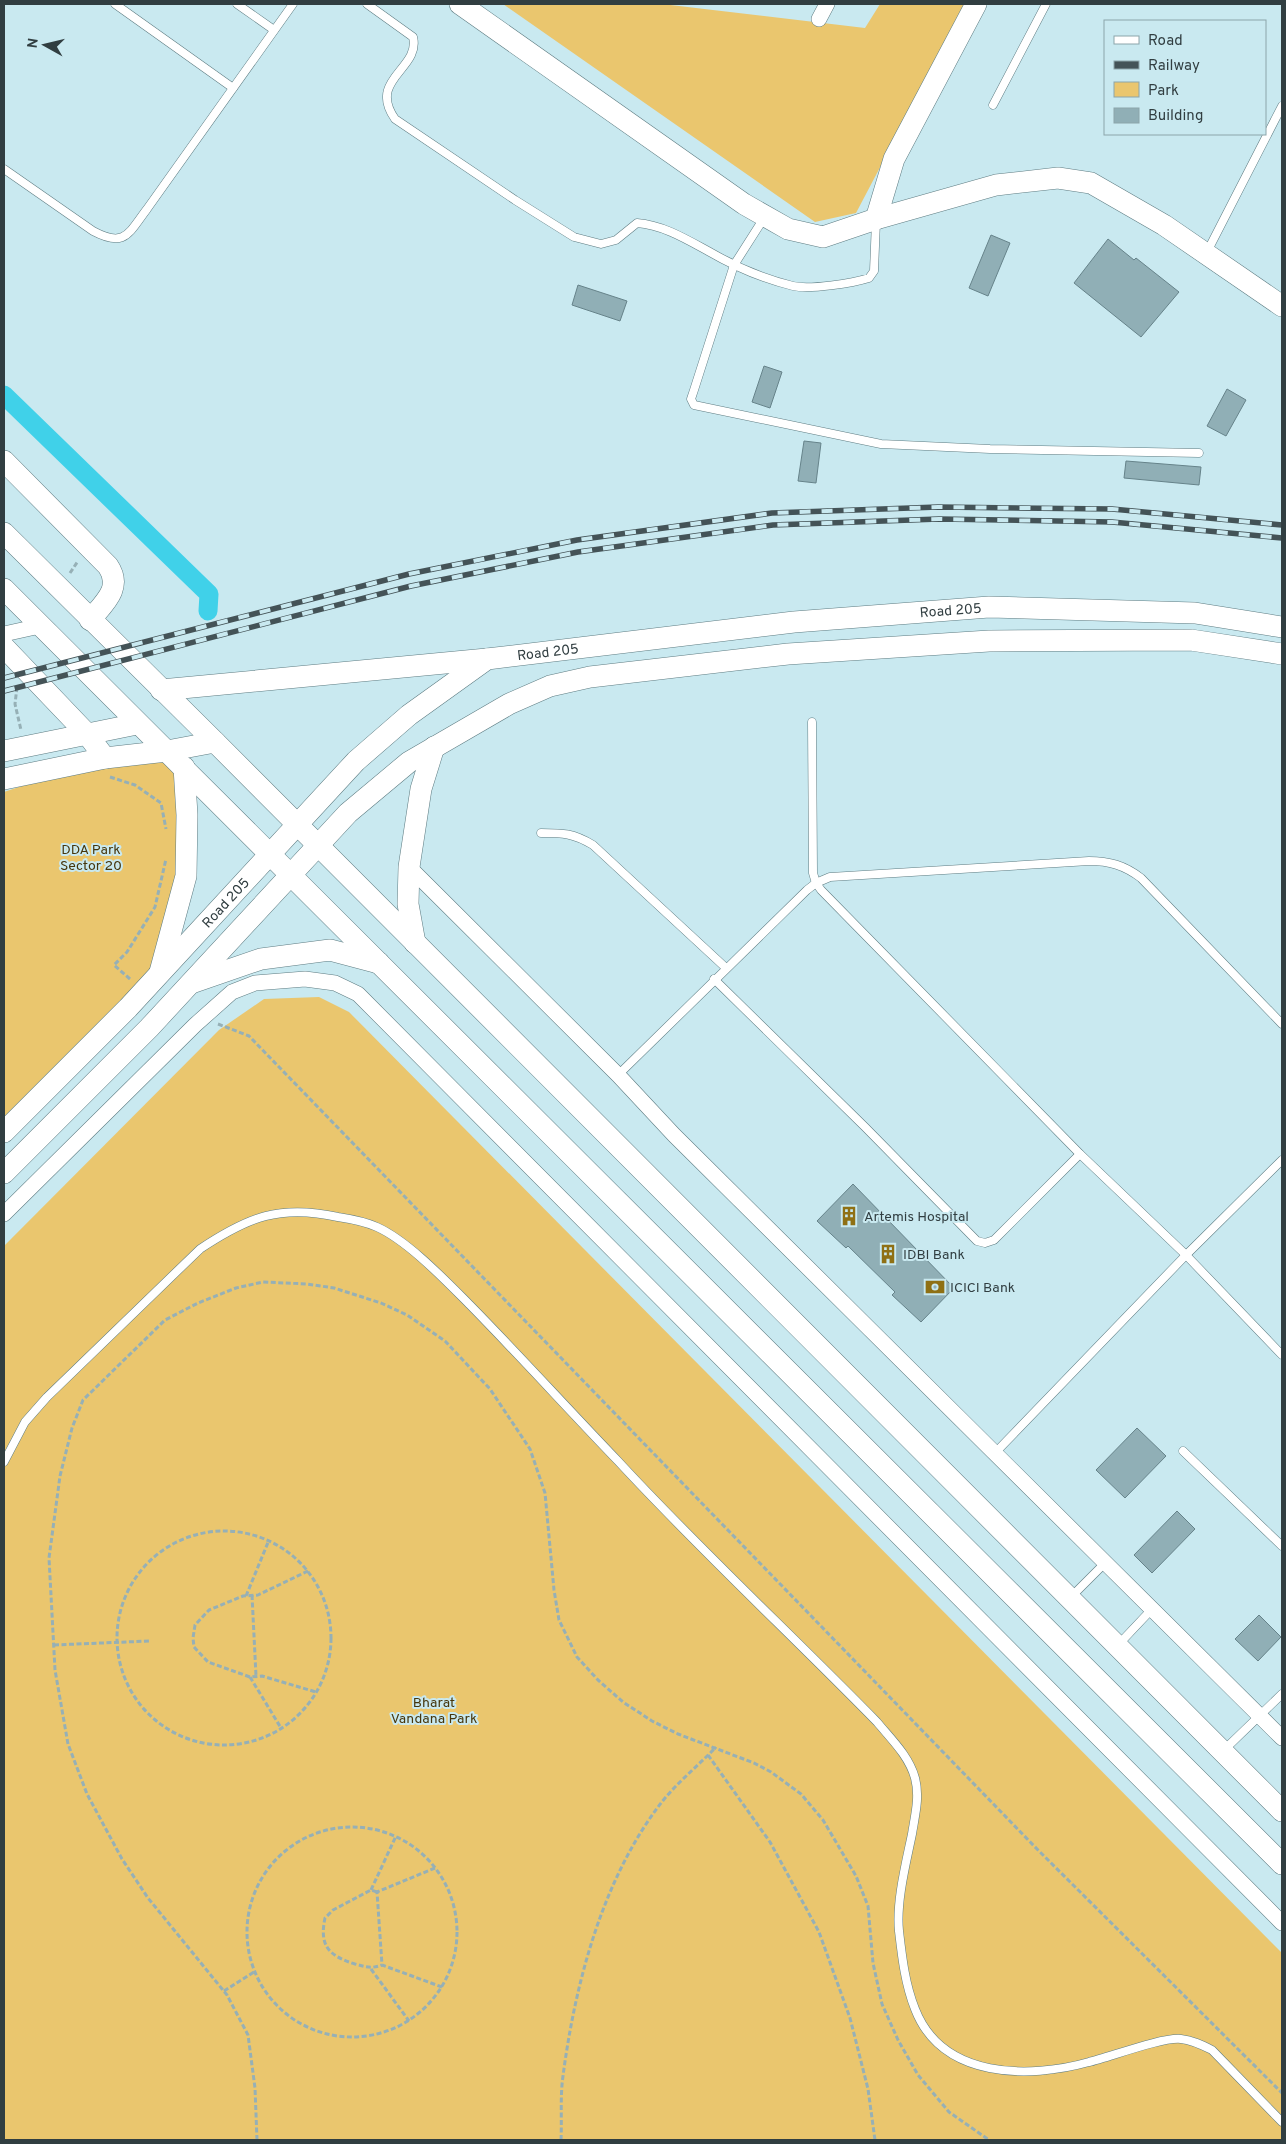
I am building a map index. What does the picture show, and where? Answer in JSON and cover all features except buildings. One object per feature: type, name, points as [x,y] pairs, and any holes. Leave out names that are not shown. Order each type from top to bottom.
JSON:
[{"type":"main road","points":[[460,4],[744,204],[788,229],[823,237],[876,219],[996,184],[1058,178],[1091,184],[1164,225],[1282,306]]},
{"type":"main road","points":[[876,219],[894,159],[976,4]]},
{"type":"main road","points":[[4,461],[113,573],[115,582],[112,592],[90,620]]},
{"type":"main road","points":[[4,533],[1282,1810]]},
{"type":"main road","points":[[4,589],[137,724],[184,767],[1282,1864]]},
{"type":"main road","name":"Road 205","points":[[4,1132],[144,991],[356,760],[409,715],[487,659],[794,622],[989,607],[1195,613],[1282,627]]},
{"type":"main road","points":[[4,1173],[149,1028],[348,813],[409,762],[509,704],[550,686],[590,677],[788,654],[989,641],[1191,640],[1282,654]]},
{"type":"main road","points":[[4,647],[86,734],[103,766]]},
{"type":"main road","points":[[161,690],[487,659]]},
{"type":"main road","points":[[4,751],[137,724]]},
{"type":"main road","points":[[4,779],[103,766],[215,742]]},
{"type":"main road","points":[[415,942],[408,904],[409,867],[421,789],[434,747]]},
{"type":"main road","points":[[159,975],[186,876],[187,815],[184,767]]},
{"type":"main road","points":[[190,983],[262,959],[330,950],[380,964]]},
{"type":"street","points":[[819,19],[827,4]]},
{"type":"street","points":[[4,634],[40,626]]},
{"type":"street","points":[[409,867],[618,1075],[674,1135],[1282,1738]]},
{"type":"street","points":[[4,1214],[195,1025],[232,992],[255,983],[305,979],[335,983],[358,994],[1282,1923]]},
{"type":"lane","points":[[115,4],[233,88]]},
{"type":"lane","points":[[237,4],[274,30]]},
{"type":"lane","points":[[4,169],[93,231],[107,239],[123,237],[131,231],[293,4]]},
{"type":"lane","points":[[367,4],[405,30],[413,37],[415,43],[413,51],[392,79],[387,92],[388,110],[395,119],[515,200],[574,237],[601,244],[616,240],[637,223],[650,224],[672,232],[734,266],[794,286],[806,287],[869,278],[874,271],[876,219]]},
{"type":"lane","points":[[993,105],[1046,4]]},
{"type":"lane","points":[[1206,254],[1282,106]]},
{"type":"lane","points":[[765,216],[734,266],[691,399],[694,405],[701,408],[726,411],[881,444],[990,449],[1199,453]]},
{"type":"lane","points":[[812,722],[813,873],[816,883],[821,890],[1080,1154],[1186,1255],[1282,1355]]},
{"type":"lane","points":[[541,832],[567,833],[578,836],[593,845],[726,968]]},
{"type":"lane","points":[[618,1075],[714,979],[816,883],[830,877],[1089,861],[1105,861],[1129,868],[1141,878],[1282,1024]]},
{"type":"lane","points":[[714,979],[865,1127],[977,1241],[985,1243],[994,1240],[1080,1154]]},
{"type":"lane","points":[[995,1453],[1186,1255],[1282,1160]]},
{"type":"lane","points":[[4,1462],[25,1422],[47,1397],[200,1249],[226,1232],[251,1219],[275,1213],[300,1211],[322,1213],[377,1227],[396,1239],[438,1272],[637,1482],[877,1722],[904,1754],[914,1777],[918,1802],[903,1875],[899,1928],[903,1968],[915,2010],[932,2036],[952,2053],[974,2064],[1013,2072],[1046,2071],[1087,2063],[1179,2039],[1198,2043],[1212,2050],[1282,2122]]},
{"type":"lane","points":[[1182,1451],[1282,1546]]},
{"type":"lane","points":[[1070,1599],[1106,1563]]},
{"type":"lane","points":[[1117,1646],[1152,1609]]},
{"type":"lane","points":[[1223,1752],[1282,1694]]},
{"type":"path","points":[[59,588],[83,554]]},
{"type":"path","points":[[20,665],[15,704],[25,746]]},
{"type":"path","points":[[103,766],[161,803],[168,835]]},
{"type":"path","points":[[144,991],[114,965],[127,952],[155,907],[167,852]]},
{"type":"path","points":[[195,1025],[215,1023],[249,1036],[1030,1842],[1282,2093]]},
{"type":"path","points":[[257,2140],[255,2088],[248,2035],[224,1991],[148,1898],[122,1859],[87,1794],[68,1744],[55,1670],[49,1558],[60,1476],[72,1428],[83,1400],[165,1320],[198,1303],[236,1288],[263,1282],[307,1284],[334,1288],[381,1303],[407,1315],[444,1342],[490,1389],[530,1449],[545,1493],[554,1590],[559,1620],[577,1657],[604,1686],[623,1702],[652,1721],[678,1734],[754,1763],[771,1772],[801,1794],[823,1820],[856,1876],[868,1906],[873,1963],[880,1996],[898,2040],[918,2075],[949,2112],[989,2140]]},
{"type":"path","points":[[225,1530],[246,1532],[269,1540],[284,1548],[300,1561],[323,1596],[329,1616],[331,1637],[329,1658],[316,1692],[301,1713],[281,1728],[266,1737],[246,1743],[225,1746],[204,1744],[164,1728],[134,1698],[124,1679],[118,1658],[119,1616],[125,1595],[135,1577],[149,1560],[166,1547],[204,1532],[225,1530]]},
{"type":"path","points":[[246,1596],[269,1540]]},
{"type":"path","points":[[308,1571],[258,1595],[246,1596],[210,1610],[195,1625],[193,1638],[194,1647],[208,1662],[250,1677],[262,1676],[316,1692]]},
{"type":"path","points":[[252,1595],[256,1676]]},
{"type":"path","points":[[54,1645],[148,1640]]},
{"type":"path","points":[[250,1677],[281,1728]]},
{"type":"path","points":[[561,2140],[563,2078],[574,2006],[593,1936],[634,1842],[658,1805],[716,1747]]},
{"type":"path","points":[[708,1754],[770,1842],[819,1932],[850,2018],[868,2089],[875,2140]]},
{"type":"path","points":[[352,1826],[372,1828],[396,1836],[427,1857],[449,1892],[455,1912],[457,1933],[455,1953],[449,1974],[426,2008],[409,2021],[391,2030],[371,2036],[351,2038],[310,2030],[292,2020],[277,2007],[264,1991],[254,1972],[248,1953],[246,1932],[248,1911],[254,1891],[264,1873],[277,1857],[293,1844],[311,1834],[331,1828],[352,1826]]},
{"type":"path","points":[[396,1836],[371,1890],[333,1910],[325,1918],[323,1926],[327,1949],[333,1956],[371,1969],[409,2021]]},
{"type":"path","points":[[371,1890],[377,1892],[435,1868]]},
{"type":"path","points":[[377,1892],[382,1965]]},
{"type":"path","points":[[371,1969],[382,1965],[442,1987]]},
{"type":"path","points":[[224,1991],[254,1972]]},
{"type":"green space","points":[[503,4],[662,4],[865,28],[880,4],[966,4],[856,213],[815,222]]},
{"type":"green space","name":"DDA Park Sector 20","points":[[167,751],[187,815],[159,975],[4,1124],[4,792],[105,758]]},
{"type":"green space","name":"Bharat Vandana Park","points":[[319,997],[349,1012],[1282,1953],[1282,2140],[4,2140],[4,1246],[219,1030],[264,999]]},
{"type":"waterway","points":[[4,395],[209,594],[208,611]]},
{"type":"railway","points":[[4,678],[409,574],[577,540],[772,513],[938,507],[1112,509],[1282,525]]},
{"type":"railway","points":[[4,691],[411,586],[578,552],[773,525],[939,519],[1112,522],[1282,538]]},
{"type":"place","name":"Artemis Hospital","points":[[849,1216]]},
{"type":"place","name":"IDBI Bank","points":[[888,1254]]},
{"type":"place","name":"ICICI Bank","points":[[935,1287]]}]
